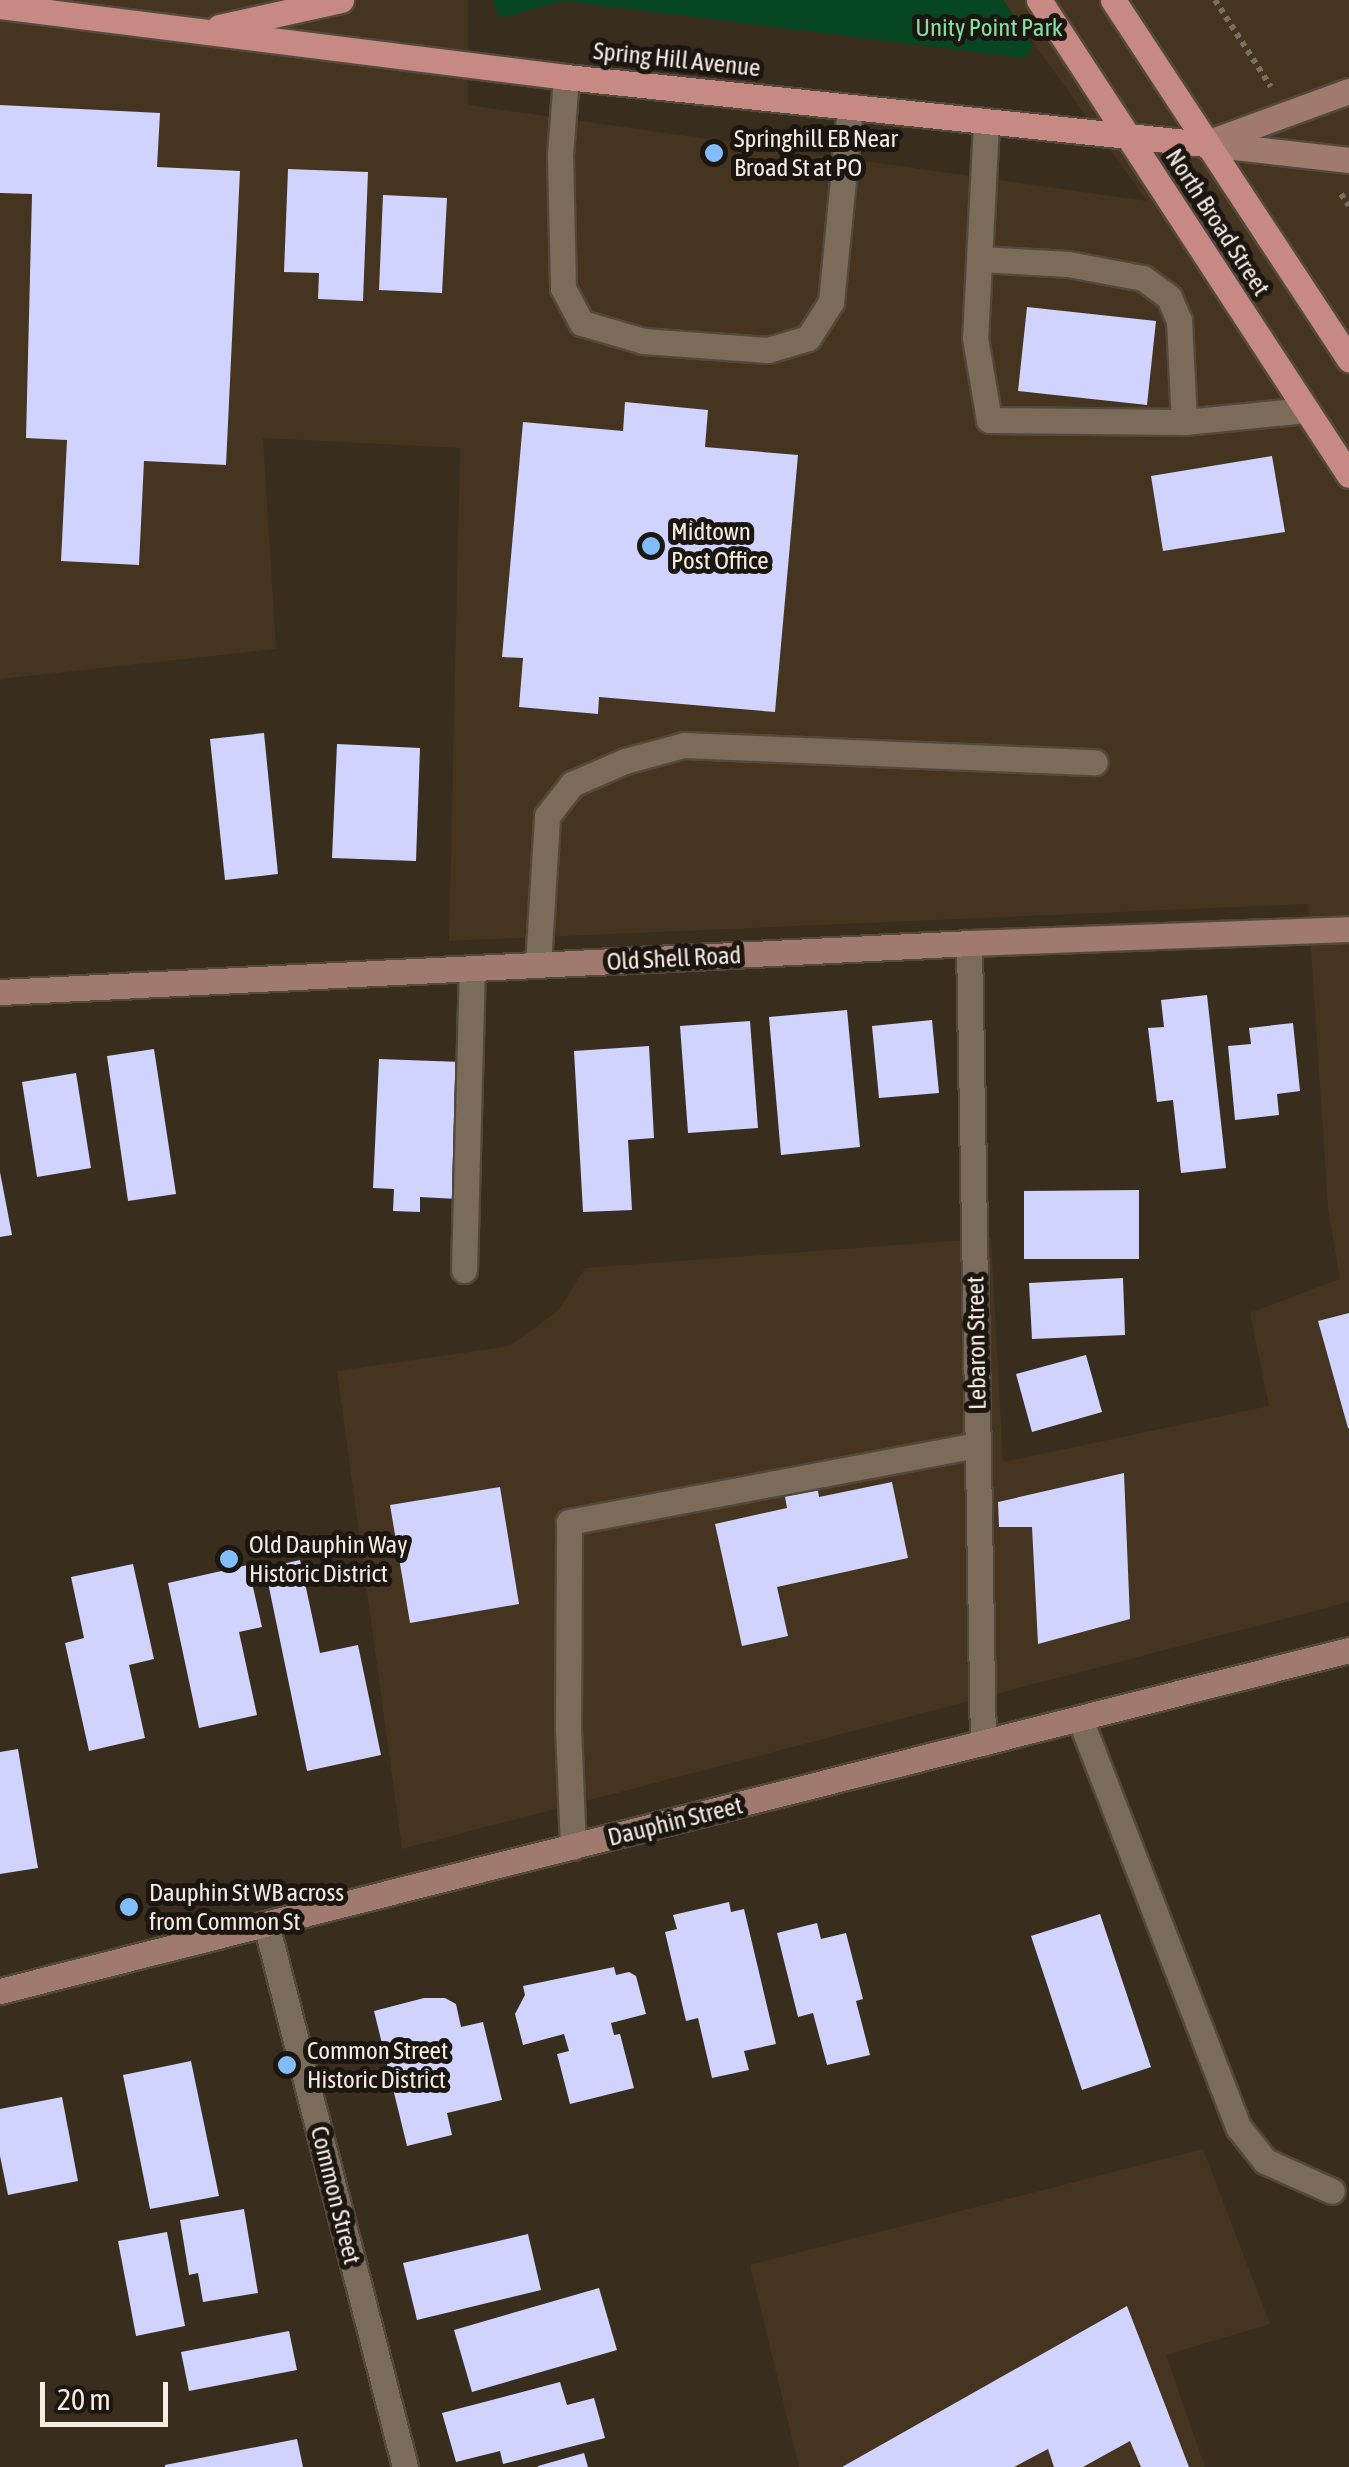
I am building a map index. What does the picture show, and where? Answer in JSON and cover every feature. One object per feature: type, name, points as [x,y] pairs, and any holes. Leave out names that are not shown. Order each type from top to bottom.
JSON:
[{"type":"main road","points":[[199,32],[340,0]]},
{"type":"main road","name":"North Broad Street","points":[[1039,0],[1349,476]]},
{"type":"main road","name":"North Broad Street","points":[[1113,0],[1349,360]]},
{"type":"main road","name":"Spring Hill Avenue","points":[[0,6],[566,77],[1204,144]]},
{"type":"street","points":[[566,77],[560,155],[563,288],[582,322],[643,341],[768,350],[808,338],[831,302],[850,108]]},
{"type":"street","points":[[1204,144],[1349,91]]},
{"type":"street","points":[[986,123],[975,338],[989,420],[1174,423],[1306,410]]},
{"type":"street","name":"Spring Hill Avenue","points":[[1204,144],[1349,160]]},
{"type":"street","points":[[981,260],[1068,264],[1143,278],[1169,297],[1179,320],[1174,423]]},
{"type":"street","points":[[1032,421],[1066,408]]},
{"type":"street","points":[[1121,409],[1174,423]]},
{"type":"street","points":[[538,964],[548,816],[572,784],[625,761],[684,745],[1095,762]]},
{"type":"street","name":"Old Shell Road","points":[[0,992],[969,943],[1349,929]]},
{"type":"street","name":"Lebaron Street","points":[[969,943],[983,1743]]},
{"type":"street","points":[[464,1270],[472,968]]},
{"type":"street","points":[[573,1846],[568,1730],[569,1522],[978,1445]]},
{"type":"street","name":"Dauphin Street","points":[[0,1991],[1349,1650]]},
{"type":"street","points":[[1080,1718],[1238,2128],[1265,2160],[1332,2191]]},
{"type":"street","name":"Common Street","points":[[266,1924],[405,2467]]},
{"type":"path","points":[[1215,0],[1251,56]]},
{"type":"shaded area","points":[[0,0],[468,0],[468,105],[1147,201],[1003,0],[1349,0],[1349,1602],[402,1849],[337,1371],[510,1346],[559,1310],[585,1268],[991,1238],[1003,1462],[1269,1406],[1250,1313],[1340,1279],[1328,1208],[1308,904],[449,941],[460,448],[263,438],[276,649],[0,679]]},
{"type":"shaded area","points":[[1203,2149],[1270,2324],[1166,2355],[1205,2467],[799,2467],[750,2265]]},
{"type":"green space","name":"Unity Point Park","points":[[493,0],[1003,0],[1033,45],[1025,58],[562,1],[500,18]]},
{"type":"building","points":[[0,105],[160,113],[157,167],[240,171],[226,465],[144,461],[139,565],[61,561],[67,440],[26,438],[32,194],[0,193]]},
{"type":"building","points":[[288,169],[368,172],[363,301],[318,299],[319,273],[284,272]]},
{"type":"building","points":[[383,195],[447,198],[442,293],[379,290]]},
{"type":"building","points":[[1027,307],[1156,321],[1147,405],[1018,391]]},
{"type":"building","name":"Midtown Post Office","points":[[625,402],[708,410],[705,447],[798,455],[775,712],[599,697],[598,714],[519,707],[523,658],[502,657],[523,422],[623,431]]},
{"type":"building","points":[[1272,456],[1285,532],[1163,551],[1151,476]]},
{"type":"building","points":[[264,733],[278,874],[225,880],[210,739]]},
{"type":"building","points":[[337,744],[420,748],[416,861],[332,858]]},
{"type":"building","points":[[1207,995],[1226,1168],[1181,1173],[1173,1100],[1157,1102],[1148,1028],[1164,1027],[1161,1000]]},
{"type":"building","points":[[847,1010],[860,1147],[781,1155],[769,1017]]},
{"type":"building","points":[[932,1020],[939,1093],[879,1098],[872,1026]]},
{"type":"building","points":[[750,1021],[758,1128],[688,1133],[680,1026]]},
{"type":"building","points":[[1293,1023],[1300,1091],[1277,1094],[1279,1115],[1235,1120],[1228,1046],[1251,1044],[1249,1028]]},
{"type":"building","points":[[649,1046],[654,1138],[628,1140],[632,1210],[583,1212],[574,1051]]},
{"type":"building","points":[[154,1049],[176,1194],[128,1201],[107,1056]]},
{"type":"building","points":[[379,1059],[462,1062],[457,1199],[420,1197],[420,1212],[393,1211],[394,1189],[373,1188]]},
{"type":"building","points":[[76,1073],[91,1168],[37,1177],[22,1082]]},
{"type":"building","points":[[0,1172],[12,1235],[0,1237]]},
{"type":"building","points":[[1139,1190],[1139,1259],[1024,1259],[1024,1191]]},
{"type":"building","points":[[1123,1278],[1125,1335],[1032,1339],[1029,1283]]},
{"type":"building","points":[[1349,1313],[1349,1428],[1348,1428],[1318,1321]]},
{"type":"building","points":[[1086,1355],[1102,1412],[1032,1432],[1016,1374]]},
{"type":"building","points":[[1124,1473],[1130,1619],[1038,1644],[1032,1527],[999,1527],[998,1502]]},
{"type":"building","points":[[892,1482],[908,1558],[777,1587],[788,1636],[742,1646],[715,1524],[787,1508],[784,1491],[817,1484],[819,1497]]},
{"type":"building","points":[[500,1487],[519,1604],[410,1623],[390,1505]]},
{"type":"building","points":[[300,1560],[320,1653],[358,1645],[381,1755],[307,1771],[265,1568]]},
{"type":"building","points":[[133,1564],[154,1659],[129,1665],[145,1738],[89,1751],[65,1643],[84,1638],[71,1577]]},
{"type":"building","points":[[248,1565],[262,1627],[239,1632],[257,1715],[199,1728],[168,1583]]},
{"type":"building","points":[[18,1749],[38,1868],[0,1874],[0,1752]]},
{"type":"building","points":[[729,1902],[731,1912],[744,1909],[776,2044],[744,2051],[749,2070],[712,2078],[698,2018],[686,2021],[665,1932],[677,1929],[673,1915]]},
{"type":"building","points":[[1100,1914],[1151,2067],[1082,2090],[1031,1936]]},
{"type":"building","points":[[817,1923],[821,1939],[846,1933],[863,1999],[856,2001],[870,2055],[827,2065],[813,2013],[798,2017],[777,1933]]},
{"type":"building","points":[[614,1967],[616,1975],[629,1972],[636,1976],[646,2014],[611,2023],[614,2035],[620,2034],[634,2088],[570,2104],[557,2054],[569,2051],[564,2034],[523,2045],[515,2014],[525,1995],[523,1986]]},
{"type":"building","points":[[424,1998],[445,1998],[456,2004],[461,2027],[483,2022],[502,2100],[447,2113],[452,2135],[407,2146],[374,2011]]},
{"type":"building","points":[[191,2061],[219,2196],[150,2209],[123,2075]]},
{"type":"building","points":[[62,2097],[78,2181],[8,2195],[0,2156],[0,2109]]},
{"type":"building","points":[[244,2209],[258,2293],[203,2302],[198,2273],[189,2275],[180,2220]]},
{"type":"building","points":[[167,2232],[185,2326],[136,2336],[118,2241]]},
{"type":"building","points":[[528,2234],[541,2290],[417,2320],[403,2263]]},
{"type":"building","points":[[599,2288],[617,2350],[472,2392],[454,2330]]},
{"type":"building","points":[[1127,2306],[1189,2467],[1141,2467],[1130,2441],[1083,2467],[1054,2467],[1048,2449],[1014,2467],[842,2467]]},
{"type":"building","points":[[289,2331],[297,2370],[189,2391],[181,2352]]},
{"type":"building","points":[[560,2382],[567,2405],[594,2398],[605,2438],[503,2464],[500,2451],[456,2462],[442,2413]]},
{"type":"building","points":[[297,2439],[303,2467],[165,2467],[165,2465]]},
{"type":"building","points":[[584,2453],[588,2467],[538,2467],[538,2466]]},
{"type":"place","name":"Springhill EB Near Broad St at PO","points":[[714,153]]},
{"type":"place","name":"Midtown Post Office","points":[[651,546]]},
{"type":"place","name":"Old Dauphin Way Historic District","points":[[229,1559]]},
{"type":"place","name":"Dauphin St WB across from Common St","points":[[129,1907]]},
{"type":"place","name":"Common Street Historic District","points":[[287,2065]]}]
